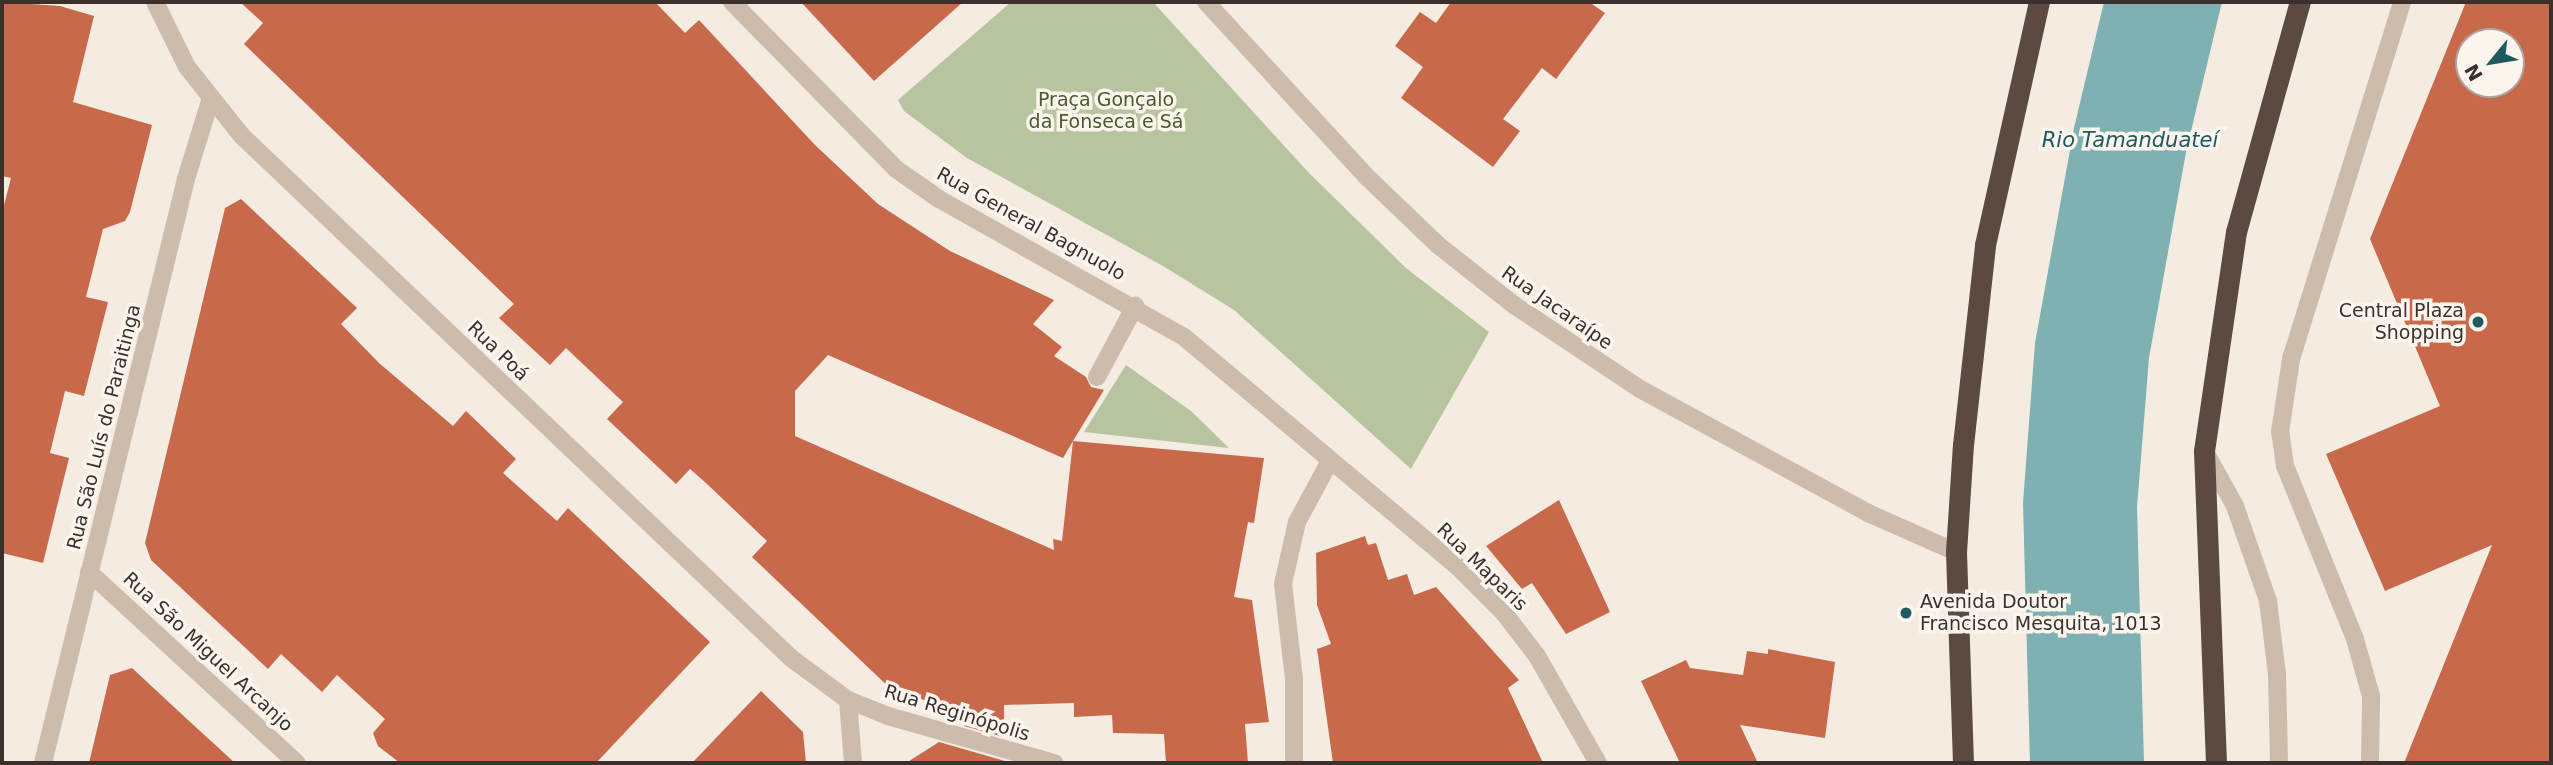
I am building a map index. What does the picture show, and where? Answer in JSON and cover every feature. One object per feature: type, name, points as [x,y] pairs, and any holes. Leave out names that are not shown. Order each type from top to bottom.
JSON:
[{"type":"highway","points":[[1963,763],[1956,552],[1985,245],[2039,2]]},
{"type":"highway","points":[[2216,763],[2204,451],[2236,232],[2300,2]]},
{"type":"street","name":"Rua Poá","points":[[155,2],[187,68],[210,101],[242,136],[791,659],[848,700]]},
{"type":"street","name":"Rua General Bagnuolo","points":[[732,2],[896,169],[981,224],[1135,306],[1239,379],[1330,461]]},
{"type":"street","name":"Rua Jacaraípe","points":[[1206,2],[1367,177],[1438,245],[1514,305],[1640,389],[1868,513],[1956,552]]},
{"type":"street","points":[[2370,763],[2371,696],[2356,639],[2285,466],[2280,432],[2282,397],[2294,347],[2402,2]]},
{"type":"street","name":"Rua São Luís do Paraitinga","points":[[43,763],[186,178],[210,101]]},
{"type":"street","points":[[1097,377],[1135,306]]},
{"type":"street","points":[[2204,451],[2235,506],[2268,600],[2277,674],[2279,763]]},
{"type":"street","points":[[1294,763],[1296,704],[1283,584],[1297,522],[1330,461]]},
{"type":"street","name":"Rua Maparis","points":[[1330,461],[1457,566],[1504,613],[1537,656],[1598,763]]},
{"type":"street","name":"Rua São Miguel Arcanjo","points":[[89,572],[298,763]]},
{"type":"street","points":[[848,700],[853,763]]},
{"type":"street","name":"Rua Reginópolis","points":[[848,700],[888,716],[1054,763]]},
{"type":"green space","name":"Praça Gonçalo da Fonseca e Sá","points":[[1011,2],[1153,2],[1308,172],[1406,268],[1489,332],[1411,469],[1234,310],[1163,266],[967,158],[904,111],[898,100]]},
{"type":"green space","points":[[1126,365],[1191,411],[1229,448],[1084,432]]},
{"type":"water","name":"Rio Tamanduateí","points":[[2104,2],[2222,2],[2186,152],[2149,358],[2137,507],[2144,763],[2030,763],[2023,503],[2035,343],[2074,128]]},
{"type":"building","points":[[2,2],[60,6],[94,16],[73,102],[152,125],[130,212],[125,221],[103,229],[86,297],[108,302],[84,396],[65,391],[50,453],[69,458],[43,563],[2,553],[2,213],[11,178],[2,176]]},
{"type":"building","points":[[240,2],[655,2],[685,33],[699,20],[815,145],[878,204],[950,251],[1054,300],[1033,324],[1062,347],[1054,356],[1086,377],[1091,387],[1104,390],[1073,441],[1264,458],[1254,523],[1248,522],[1234,597],[1252,600],[1269,722],[1245,724],[1248,763],[1166,763],[1164,734],[1113,733],[1112,715],[1074,717],[1074,703],[1004,705],[1004,737],[964,726],[979,716],[893,691],[752,557],[767,541],[690,469],[676,484],[607,419],[623,402],[566,348],[550,365],[499,318],[514,304],[244,44],[263,23]],"holes":[[[828,355],[1063,458],[1073,441],[1062,541],[1053,539],[1054,550],[795,436],[795,391]]]},
{"type":"building","points":[[801,2],[963,2],[874,81]]},
{"type":"building","points":[[1451,2],[1589,2],[1605,13],[1556,79],[1542,68],[1503,119],[1520,131],[1493,167],[1401,98],[1423,67],[1395,46],[1420,12],[1436,23]]},
{"type":"building","name":"Central Plaza Shopping","points":[[2466,2],[2551,2],[2551,763],[2404,763],[2492,545],[2385,591],[2326,454],[2440,406],[2370,239],[2455,29],[2455,98],[2525,98],[2525,28],[2455,28]]},
{"type":"building","points":[[241,199],[357,308],[341,324],[379,363],[453,426],[466,411],[516,459],[503,473],[557,521],[568,508],[710,642],[596,763],[400,763],[378,746],[373,733],[385,719],[337,675],[322,692],[281,654],[268,669],[151,560],[145,543],[225,208]]},
{"type":"building","points":[[1559,500],[1610,612],[1566,634],[1532,583],[1522,589],[1486,546]]},
{"type":"building","points":[[1365,536],[1368,545],[1376,543],[1388,580],[1407,574],[1414,595],[1436,587],[1519,680],[1508,688],[1543,763],[1333,763],[1317,649],[1331,644],[1317,605],[1316,553]]},
{"type":"building","points":[[1768,649],[1835,662],[1825,738],[1740,725],[1758,763],[1680,763],[1641,681],[1686,660],[1690,668],[1743,675],[1747,651],[1768,654]]},
{"type":"building","points":[[132,668],[235,763],[89,763],[110,675]]},
{"type":"building","points":[[761,691],[803,732],[806,763],[692,763]]},
{"type":"building","points":[[939,742],[1005,761],[1005,763],[906,763]]},
{"type":"place","name":"Central Plaza Shopping","points":[[2478,322]]},
{"type":"place","name":"Avenida Doutor Francisco Mesquita, 1013","points":[[1906,613]]}]
